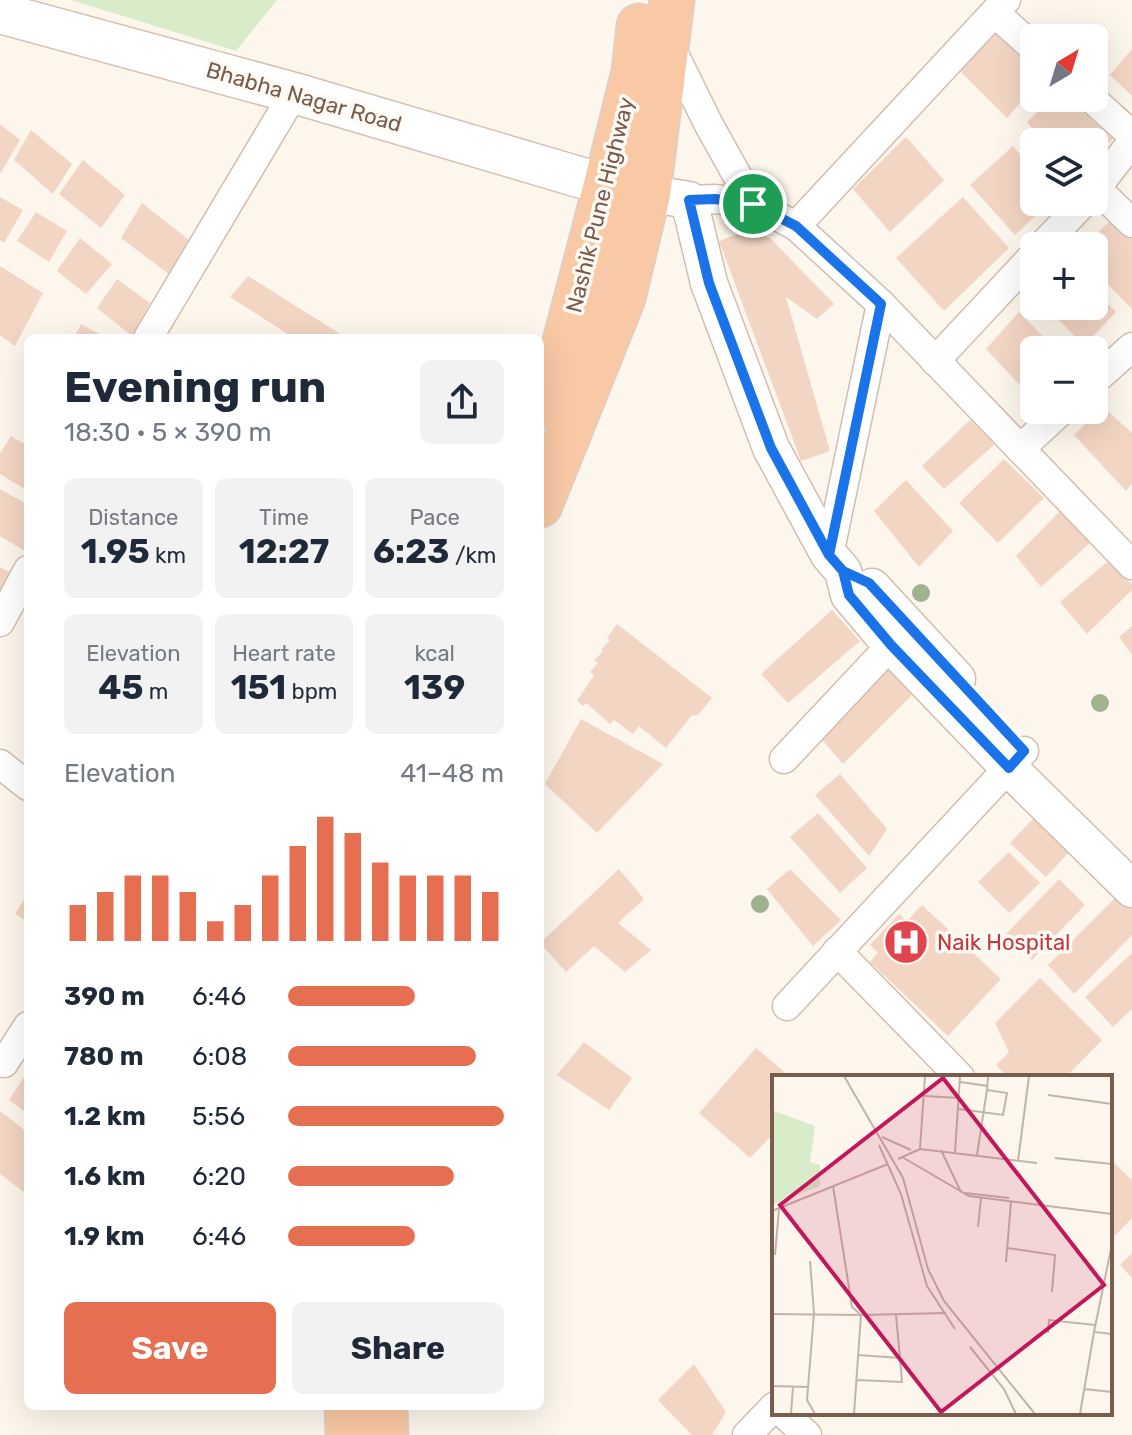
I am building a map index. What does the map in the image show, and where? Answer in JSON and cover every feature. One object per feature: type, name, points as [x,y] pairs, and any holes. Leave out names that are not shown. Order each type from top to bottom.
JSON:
[{"type":"highway","name":"Nashik Pune Highway","points":[[544,397],[561,357],[606,185],[634,72],[643,0]]},
{"type":"highway","points":[[544,495],[623,298],[669,197],[669,20]]},
{"type":"highway","points":[[347,1410],[348,1435]]},
{"type":"highway","points":[[385,1410],[386,1435]]},
{"type":"main road","name":"Bhabha Nagar Road","points":[[0,13],[294,93],[606,185]]},
{"type":"street","points":[[796,226],[1000,7],[1020,31]]},
{"type":"street","points":[[669,20],[709,125],[753,204]]},
{"type":"street","points":[[150,334],[294,93]]},
{"type":"street","points":[[1107,112],[1132,135]]},
{"type":"street","points":[[1108,172],[1132,142]]},
{"type":"street","points":[[606,185],[669,197],[753,204],[796,226],[881,304],[1132,565]]},
{"type":"street","points":[[669,197],[709,283],[771,448],[836,563],[849,595],[891,645],[1016,760],[1132,860]]},
{"type":"street","points":[[1108,206],[1132,223]]},
{"type":"street","points":[[1055,232],[1070,216]]},
{"type":"street","points":[[935,361],[1020,270]]},
{"type":"street","points":[[836,563],[881,304]]},
{"type":"street","points":[[1108,368],[1132,347]]},
{"type":"street","points":[[1020,449],[1047,424]]},
{"type":"street","points":[[836,563],[869,583],[1016,760],[1132,889]]},
{"type":"street","points":[[0,622],[24,577]]},
{"type":"street","points":[[784,759],[891,645]]},
{"type":"street","points":[[787,1006],[1016,760]]},
{"type":"street","points":[[0,764],[24,783]]},
{"type":"street","points":[[837,951],[958,1075]]},
{"type":"street","points":[[1,1064],[24,1032]]},
{"type":"street","points":[[747,1435],[772,1409]]},
{"type":"street","points":[[785,1415],[807,1435]]},
{"type":"green space","points":[[71,0],[277,0],[236,51]]},
{"type":"building","points":[[998,31],[1020,56],[1020,104],[1007,118],[957,68]]},
{"type":"building","points":[[1132,49],[1132,96],[1110,75]]},
{"type":"building","points":[[1037,112],[1083,112],[1101,128],[1032,128],[1027,122]]},
{"type":"building","points":[[0,124],[20,140],[0,174]]},
{"type":"building","points":[[31,130],[72,164],[53,194],[14,160]]},
{"type":"building","points":[[906,137],[944,180],[890,232],[853,189]]},
{"type":"building","points":[[1013,146],[1020,154],[1020,216],[1035,216],[1015,235],[970,185]]},
{"type":"building","points":[[83,160],[125,195],[101,228],[59,194]]},
{"type":"building","points":[[0,197],[23,210],[4,243],[0,240]]},
{"type":"building","points":[[963,197],[1009,248],[944,311],[896,258]]},
{"type":"building","points":[[142,203],[194,244],[174,278],[121,238]]},
{"type":"building","points":[[36,212],[67,231],[49,262],[17,241]]},
{"type":"building","points":[[1113,218],[1132,238],[1132,309],[1108,284],[1108,232],[1098,232]]},
{"type":"building","points":[[748,230],[770,238],[834,304],[817,319],[786,297],[830,451],[801,461],[719,241]]},
{"type":"building","points":[[80,238],[112,264],[86,294],[57,271]]},
{"type":"building","points":[[0,266],[43,293],[15,346],[0,335]]},
{"type":"building","points":[[248,276],[339,333],[288,334],[230,297]]},
{"type":"building","points":[[117,279],[150,303],[133,334],[97,308]]},
{"type":"building","points":[[1108,304],[1116,312],[1093,336],[1074,336],[1059,320],[1108,320]]},
{"type":"building","points":[[1019,312],[1020,320],[1027,320],[1042,336],[1020,336],[1020,385],[986,349]]},
{"type":"building","points":[[81,324],[100,334],[76,334]]},
{"type":"building","points":[[1108,411],[1132,433],[1132,483],[1126,491],[1074,435],[1085,424],[1108,424]]},
{"type":"building","points":[[970,420],[995,444],[944,489],[922,466]]},
{"type":"building","points":[[11,436],[24,444],[24,489],[0,474],[0,454]]},
{"type":"building","points":[[1004,459],[1044,498],[998,543],[959,503]]},
{"type":"building","points":[[906,480],[953,531],[919,567],[874,511]]},
{"type":"building","points":[[0,489],[24,503],[24,551],[0,536]]},
{"type":"building","points":[[1062,509],[1090,543],[1041,587],[1016,556]]},
{"type":"building","points":[[1107,562],[1132,584],[1132,590],[1087,634],[1060,602]]},
{"type":"building","points":[[0,567],[13,574],[0,600]]},
{"type":"building","points":[[832,610],[860,641],[788,703],[761,674]]},
{"type":"building","points":[[617,624],[712,698],[698,715],[691,716],[666,748],[639,726],[633,734],[614,720],[610,724],[586,703],[583,706],[577,701],[594,675],[590,672],[598,663],[594,661],[610,640],[607,638]]},
{"type":"building","points":[[1132,626],[1132,655],[1119,637]]},
{"type":"building","points":[[892,662],[917,690],[843,764],[817,734]]},
{"type":"building","points":[[581,719],[663,764],[597,833],[545,784]]},
{"type":"building","points":[[840,774],[887,829],[869,856],[815,795]]},
{"type":"building","points":[[818,813],[867,868],[840,893],[790,837]]},
{"type":"building","points":[[1035,817],[1071,850],[1046,877],[1010,843]]},
{"type":"building","points":[[1009,852],[1040,883],[1009,913],[978,882]]},
{"type":"building","points":[[619,869],[644,899],[618,923],[651,950],[625,972],[594,946],[566,972],[544,947],[544,939]]},
{"type":"building","points":[[790,869],[841,920],[813,946],[767,889]]},
{"type":"building","points":[[1059,879],[1085,905],[1032,960],[1005,935]]},
{"type":"building","points":[[1119,894],[1132,908],[1132,935],[1074,994],[1048,965]]},
{"type":"building","points":[[24,899],[24,920],[15,914]]},
{"type":"building","points":[[922,905],[1001,979],[948,1036],[870,962],[878,953],[870,945],[899,914],[907,921]]},
{"type":"building","points":[[1132,953],[1132,1009],[1113,1027],[1085,997]]},
{"type":"building","points":[[1040,978],[1102,1040],[1068,1075],[1005,1075],[996,1065],[1009,1052],[995,1023]]},
{"type":"building","points":[[584,1042],[632,1078],[609,1110],[557,1075]]},
{"type":"building","points":[[756,1048],[788,1075],[772,1075],[772,1135],[750,1158],[699,1113]]},
{"type":"building","points":[[24,1077],[24,1111],[9,1100]]},
{"type":"building","points":[[0,1111],[24,1130],[24,1192],[0,1174]]},
{"type":"building","points":[[1112,1161],[1132,1180],[1132,1218],[1112,1239]]},
{"type":"building","points":[[1132,1253],[1132,1278],[1120,1265]]},
{"type":"building","points":[[694,1364],[726,1412],[712,1435],[692,1435],[658,1400]]},
{"type":"place","name":"Naik Hospital","points":[[906,942]]},
{"type":"route","points":[[753,204],[715,199],[689,200],[709,283],[771,448],[829,555],[843,571],[869,583],[1024,751],[1009,768],[891,645],[849,595],[843,571],[829,555],[881,304],[796,226],[753,204]]}]
